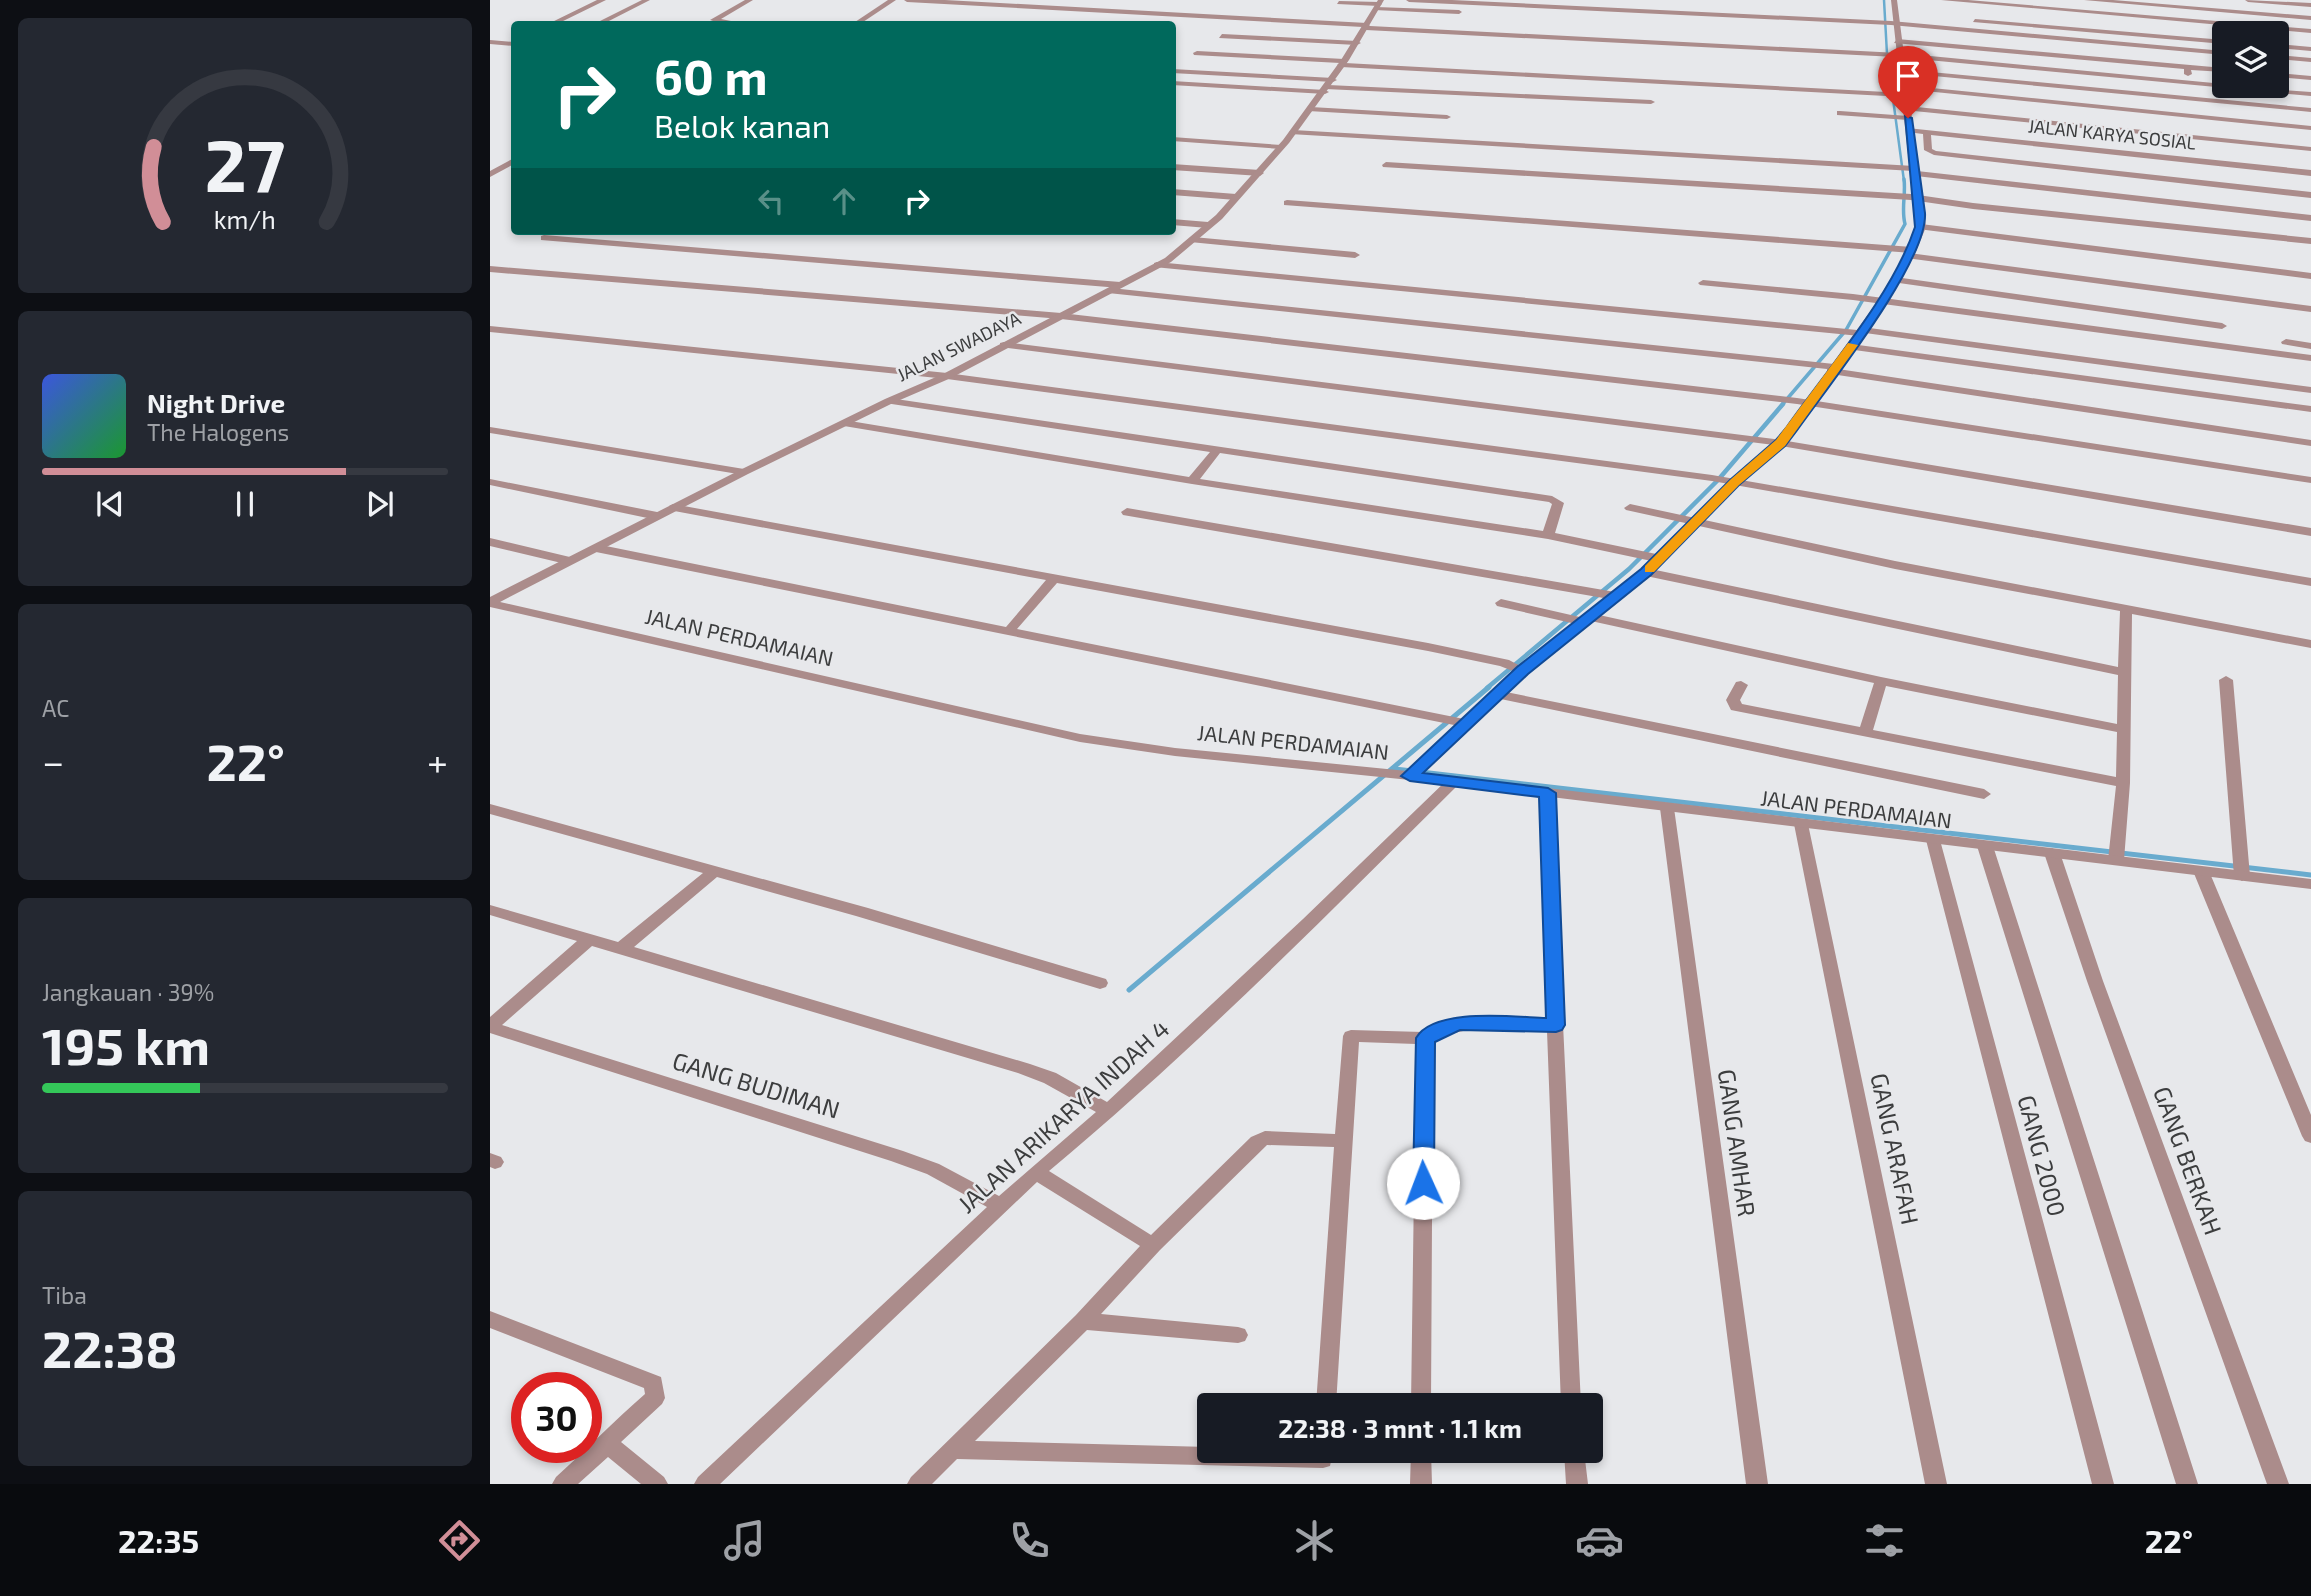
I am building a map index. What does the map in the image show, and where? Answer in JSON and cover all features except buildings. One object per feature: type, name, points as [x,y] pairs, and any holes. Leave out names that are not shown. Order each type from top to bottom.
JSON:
[{"type":"street","points":[[558,21],[603,0]]},
{"type":"street","points":[[604,21],[647,0]]},
{"type":"street","points":[[722,21],[714,20],[750,0]]},
{"type":"street","points":[[861,21],[893,0]]},
{"type":"street","points":[[907,0],[1897,55],[2311,94]]},
{"type":"street","points":[[1409,0],[1875,22],[1893,20],[2212,41]]},
{"type":"street","points":[[1412,774],[1454,720],[1496,694],[1515,667],[1588,619],[1607,594],[1646,572],[1686,520],[1781,443],[1830,368],[1852,347],[1857,332],[1882,302],[1921,227],[1914,197],[1908,119],[1902,71],[1897,55],[1894,0]]},
{"type":"street","points":[[1944,0],[2311,31]]},
{"type":"street","points":[[2087,0],[2161,3],[2311,18]]},
{"type":"street","points":[[2248,0],[2311,5]]},
{"type":"street","points":[[1339,3],[1465,12]]},
{"type":"street","points":[[2156,36],[2161,19],[2161,3]]},
{"type":"street","name":"JALAN SWADAYA","points":[[490,603],[744,472],[889,401],[947,376],[1157,265],[1194,240],[1260,173],[1328,87],[1367,27],[1378,4]]},
{"type":"street","points":[[1893,20],[2212,51]]},
{"type":"street","points":[[1222,36],[1357,43]]},
{"type":"street","points":[[490,41],[511,43]]},
{"type":"street","points":[[1897,41],[2212,69]]},
{"type":"street","points":[[2289,47],[2311,49]]},
{"type":"street","points":[[1197,53],[1886,94],[1903,92],[2311,128]]},
{"type":"street","points":[[2289,58],[2311,60]]},
{"type":"street","points":[[2188,67],[2188,82]]},
{"type":"street","points":[[1176,71],[1328,87]]},
{"type":"street","points":[[1902,71],[2311,110]]},
{"type":"street","points":[[2289,76],[2311,78]]},
{"type":"street","points":[[1176,83],[1328,87],[1651,102]]},
{"type":"street","points":[[1311,109],[1447,117]]},
{"type":"street","points":[[1840,113],[2311,149]]},
{"type":"street","name":"JALAN KARYA SOSIAL","points":[[1908,119],[1927,132],[2311,173]]},
{"type":"street","points":[[1293,132],[1894,167],[2311,218]]},
{"type":"street","points":[[1927,132],[1928,150],[1934,153],[2311,195]]},
{"type":"street","points":[[1176,139],[1281,147]]},
{"type":"street","points":[[490,174],[511,163]]},
{"type":"street","points":[[2221,163],[2237,232]]},
{"type":"street","points":[[1386,165],[1914,197],[1973,206],[2311,241]]},
{"type":"street","points":[[1176,167],[1260,173]]},
{"type":"street","points":[[1176,192],[1236,197]]},
{"type":"street","points":[[1287,203],[1881,249],[2311,309]]},
{"type":"street","points":[[1176,222],[1208,225]]},
{"type":"street","points":[[1921,227],[2311,276]]},
{"type":"street","points":[[544,238],[1116,288],[1802,364],[2311,443]]},
{"type":"street","points":[[1194,240],[1355,255]]},
{"type":"street","points":[[1157,265],[1831,329],[2311,390]]},
{"type":"street","points":[[490,269],[1061,316],[1810,402],[2311,480]]},
{"type":"street","points":[[1895,280],[2222,326]]},
{"type":"street","points":[[1703,283],[1853,297],[2311,358]]},
{"type":"street","points":[[490,329],[947,376],[1712,478],[2311,582]]},
{"type":"street","points":[[2286,342],[2311,346]]},
{"type":"street","points":[[1004,345],[1781,443],[2311,532]]},
{"type":"street","points":[[1852,347],[2311,409]]},
{"type":"street","points":[[889,401],[1552,499],[1558,503],[1548,534]]},
{"type":"street","points":[[844,424],[1192,481],[1548,534],[1657,557]]},
{"type":"street","points":[[490,430],[621,454],[744,472]]},
{"type":"street","points":[[1192,481],[1217,449]]},
{"type":"street","points":[[490,482],[657,516]]},
{"type":"street","points":[[673,508],[1428,647],[1515,667]]},
{"type":"street","points":[[1630,508],[1895,565],[2311,644]]},
{"type":"street","points":[[1126,512],[1607,594]]},
{"type":"street","points":[[490,542],[570,561]]},
{"type":"street","points":[[596,548],[1454,720]]},
{"type":"street","points":[[1646,572],[2125,672]]},
{"type":"street","points":[[1008,632],[1053,580]]},
{"type":"street","name":"JALAN PERDAMAIAN","points":[[490,603],[1047,732],[1175,752],[1382,774],[1412,774],[1453,782],[2311,884]]},
{"type":"street","points":[[1501,603],[2122,729]]},
{"type":"street","points":[[2116,860],[2123,783],[2126,608]]},
{"type":"street","points":[[2225,680],[2242,876]]},
{"type":"street","points":[[1865,734],[1881,681]]},
{"type":"street","points":[[1741,685],[1733,700],[1735,707],[2123,783]]},
{"type":"street","points":[[1496,694],[1984,794]]},
{"type":"street","name":"JALAN ARIKARYA INDAH 4","points":[[705,1484],[1036,1172],[1109,1111],[1309,923],[1453,782]]},
{"type":"street","points":[[1548,793],[1571,1393]]},
{"type":"street","points":[[490,808],[1100,984]]},
{"type":"street","name":"GANG AMHAR","points":[[1667,808],[1757,1484]]},
{"type":"street","name":"GANG ARAFAH","points":[[1801,824],[1936,1484]]},
{"type":"street","name":"GANG 2000","points":[[1933,840],[2103,1484]]},
{"type":"street","points":[[1985,846],[2187,1484]]},
{"type":"street","name":"GANG BERKAH","points":[[2052,853],[2095,981],[2278,1484]]},
{"type":"street","points":[[622,948],[715,871]]},
{"type":"street","points":[[2201,871],[2311,1136]]},
{"type":"street","points":[[490,910],[1024,1068],[1059,1083],[1109,1111]]},
{"type":"street","points":[[490,1026],[590,939]]},
{"type":"street","points":[[1327,1393],[1351,1036],[1425,1038],[1460,1023],[1556,1025]]},
{"type":"street","name":"GANG BUDIMAN","points":[[490,1026],[897,1156],[933,1169],[1002,1206]]},
{"type":"street","points":[[1421,1393],[1425,1038]]},
{"type":"street","points":[[918,1484],[1083,1321],[1153,1245],[1262,1139],[1325,1139],[1343,1142]]},
{"type":"street","points":[[1036,1172],[1153,1245]]},
{"type":"street","points":[[490,1319],[654,1383],[655,1398],[563,1484]]},
{"type":"street","points":[[1083,1321],[1238,1335]]},
{"type":"street","points":[[608,1444],[657,1484]]},
{"type":"street","points":[[951,1450],[1197,1456]]},
{"type":"street","points":[[1421,1463],[1421,1484]]},
{"type":"street","points":[[1575,1463],[1577,1484]]},
{"type":"waterway","points":[[1884,0],[1887,54],[1904,181]]},
{"type":"waterway","points":[[1781,406],[1846,330],[1905,224],[1904,181]]},
{"type":"waterway","points":[[1487,688],[1629,569],[1718,480],[1783,404]]},
{"type":"waterway","points":[[1129,990],[1489,687]]},
{"type":"waterway","points":[[1395,769],[2311,875]]},
{"type":"slow traffic","points":[[1649,569],[1734,482],[1781,443],[1852,345]]},
{"type":"route","points":[[1423,1183],[1425,1038],[1460,1023],[1556,1025],[1548,793],[1410,776],[1523,671],[1661,559],[1734,482],[1781,443],[1831,371],[1852,347],[1882,302],[1915,244],[1921,227],[1908,118]]}]
